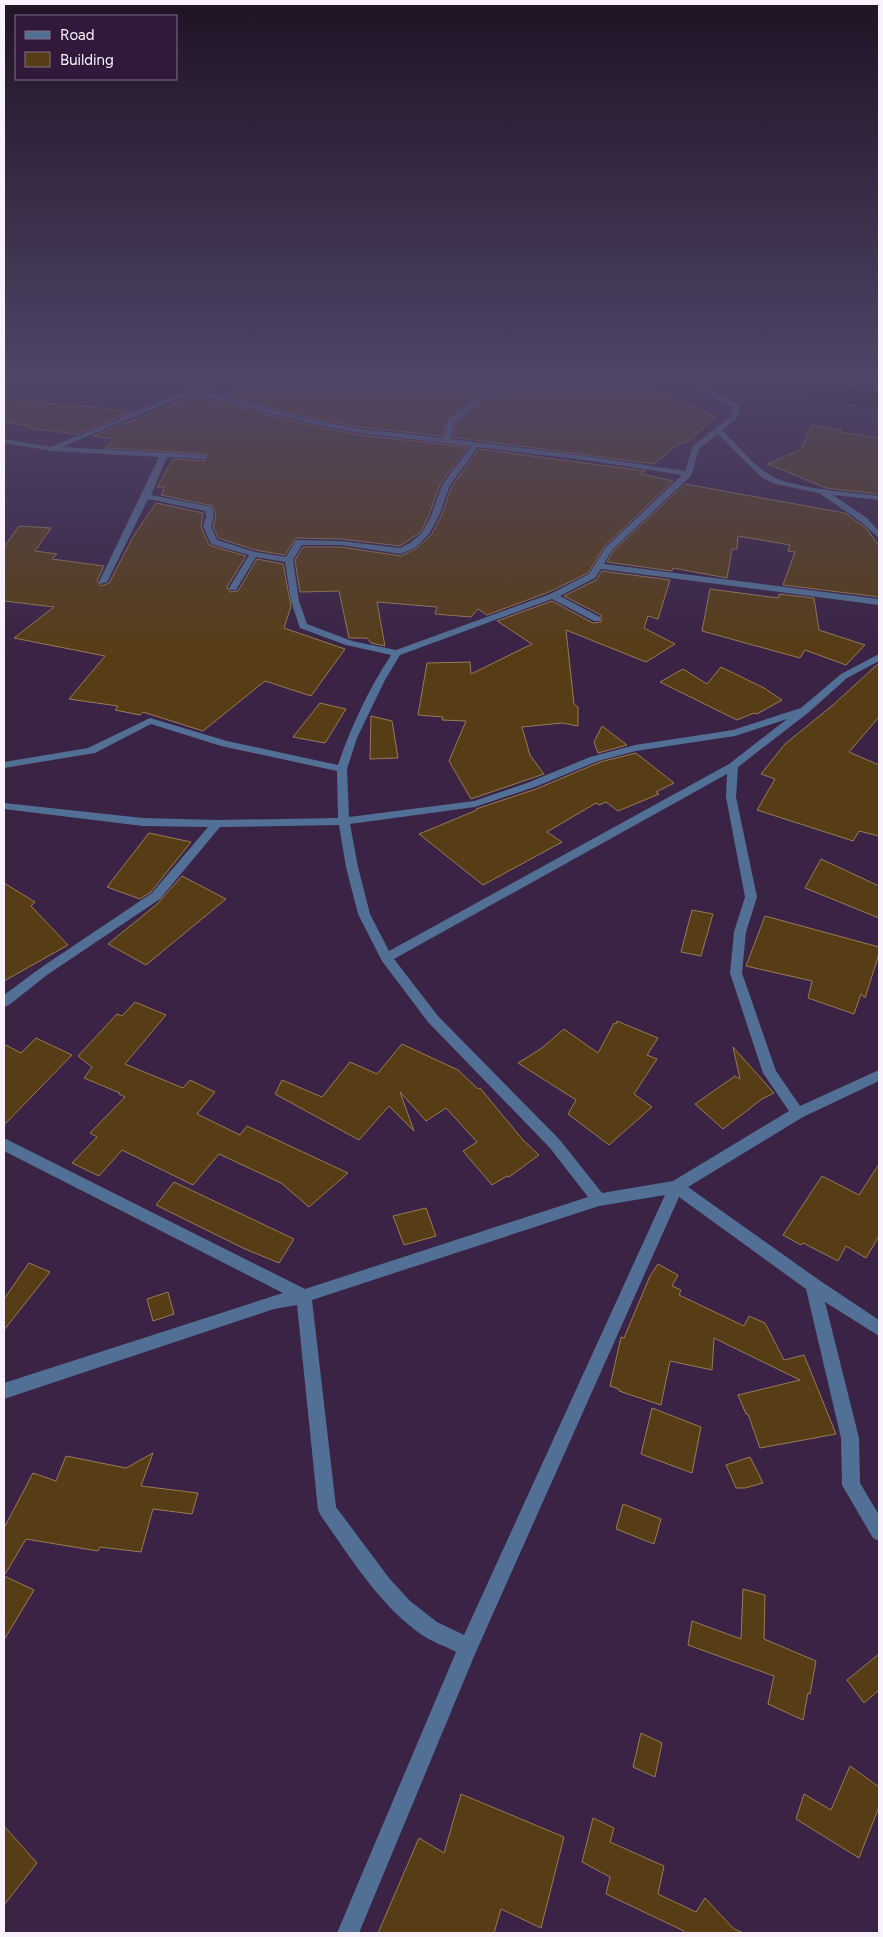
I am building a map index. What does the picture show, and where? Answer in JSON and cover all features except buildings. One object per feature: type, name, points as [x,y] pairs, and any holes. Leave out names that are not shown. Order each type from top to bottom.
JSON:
[{"type":"street","points":[[103,582],[156,472]]},
{"type":"street","points":[[455,472],[446,485],[435,516],[425,534],[413,545],[401,551],[341,543],[299,542],[289,560],[295,601],[303,626],[328,638],[356,646],[397,653],[553,596],[592,576],[609,549],[688,474]]},
{"type":"street","points":[[678,472],[688,474]]},
{"type":"street","points":[[762,472],[778,482],[822,492],[879,498]]},
{"type":"street","points":[[822,492],[864,520],[879,536]]},
{"type":"street","points":[[146,496],[209,509],[210,517],[207,526],[214,542],[254,554],[289,560]]},
{"type":"street","points":[[233,588],[254,554]]},
{"type":"street","points":[[597,566],[879,602]]},
{"type":"street","points":[[553,596],[597,618]]},
{"type":"street","points":[[397,653],[376,689],[352,738],[342,769],[344,821],[352,867],[364,914],[386,958],[433,1019],[555,1144],[600,1200]]},
{"type":"street","points":[[386,958],[733,766],[805,710],[844,676],[879,657]]},
{"type":"street","points":[[4,806],[143,822],[217,824],[344,821],[475,804],[531,786],[594,759],[635,748],[735,733],[805,710]]},
{"type":"street","points":[[4,765],[90,751],[150,721],[225,744],[342,769]]},
{"type":"street","points":[[733,766],[732,797],[751,897],[740,932],[736,973],[770,1073],[798,1113]]},
{"type":"street","points":[[4,1002],[43,972],[156,896],[217,824]]},
{"type":"street","points":[[4,1391],[274,1302],[304,1296],[600,1200],[676,1187],[798,1113],[879,1074]]},
{"type":"street","points":[[4,1144],[304,1296]]},
{"type":"street","points":[[676,1187],[812,1285],[879,1329]]},
{"type":"street","points":[[348,1933],[468,1647],[676,1187]]},
{"type":"street","points":[[812,1285],[850,1438],[851,1485],[879,1532]]},
{"type":"street","points":[[304,1296],[327,1510],[382,1585],[403,1608],[430,1629],[468,1647]]}]
